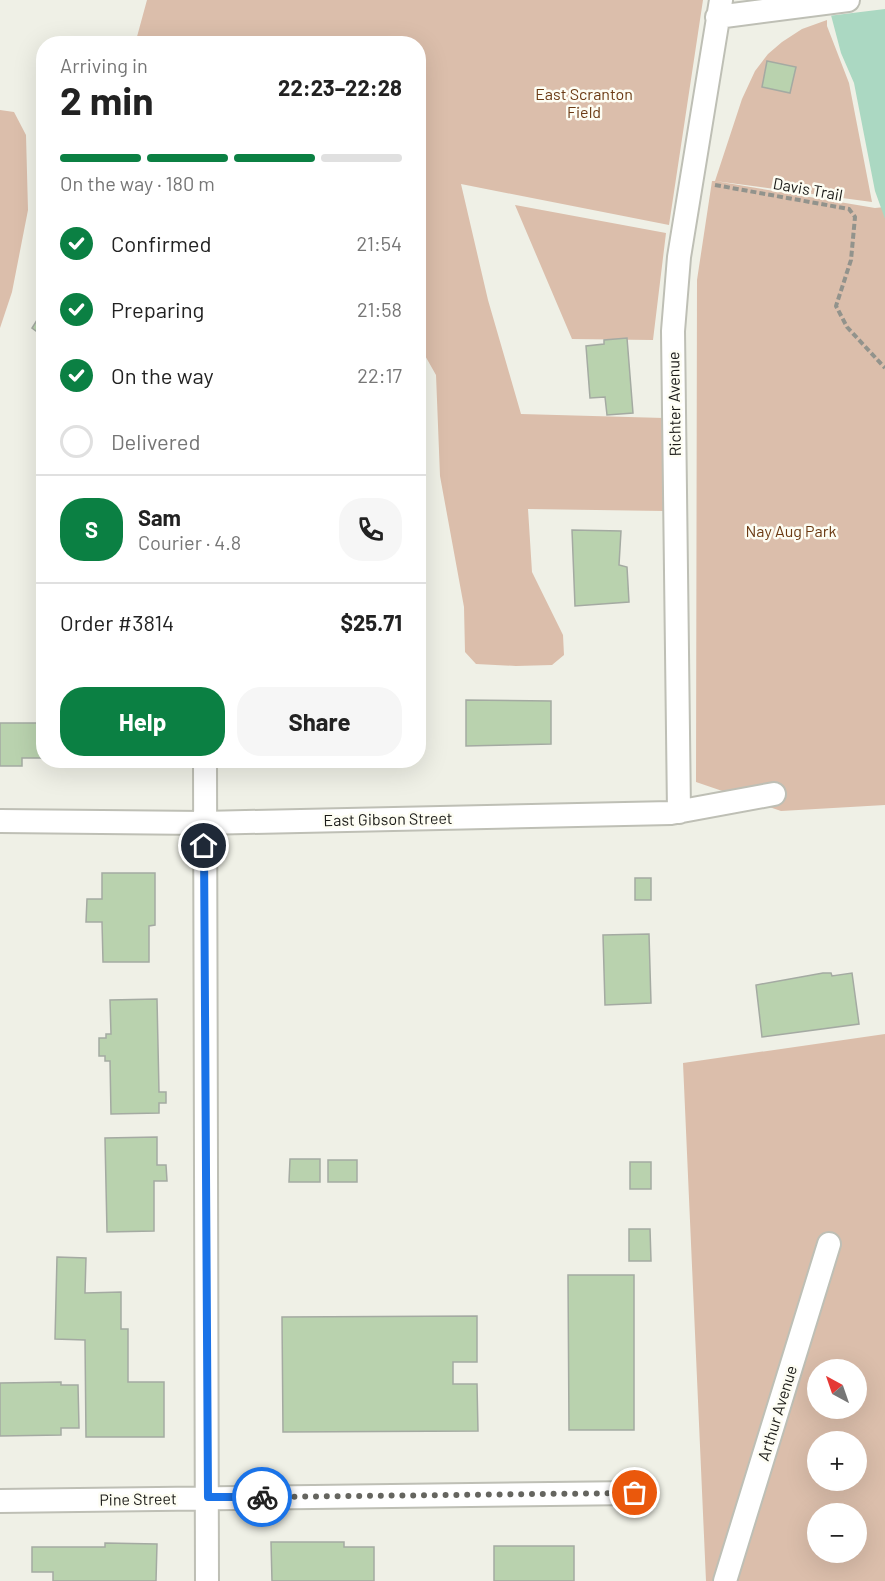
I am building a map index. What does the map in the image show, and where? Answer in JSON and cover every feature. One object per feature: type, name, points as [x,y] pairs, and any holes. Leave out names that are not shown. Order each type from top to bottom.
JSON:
[{"type":"street","points":[[719,8],[848,0]]},
{"type":"street","name":"Richter Avenue","points":[[679,812],[673,331],[678,257],[719,8]]},
{"type":"street","points":[[205,768],[207,1581]]},
{"type":"street","name":"East Gibson Street","points":[[0,821],[204,823],[679,812],[774,794]]},
{"type":"street","name":"Arthur Avenue","points":[[725,1581],[829,1244]]},
{"type":"street","name":"Pine Street","points":[[0,1501],[635,1493]]},
{"type":"path","name":"Davis Trail","points":[[691,181],[849,208],[855,217],[851,260],[836,306],[847,327],[885,368]]},
{"type":"green space","name":"East Scranton Field","points":[[147,0],[703,0],[669,225],[461,184],[488,300],[521,414],[664,418],[664,511],[528,509],[532,572],[563,635],[564,655],[552,665],[476,664],[465,652],[464,607],[440,476],[436,375],[426,357],[426,36],[137,36]]},
{"type":"green space","points":[[827,20],[827,26],[849,83],[872,202],[715,181],[742,99],[755,71],[768,54],[782,42],[802,29]]},
{"type":"green space","points":[[0,110],[14,112],[26,135],[28,210],[12,292],[0,328]]},
{"type":"green space","name":"Nay Aug Park","points":[[712,181],[875,208],[885,207],[885,805],[781,811],[696,782],[697,280]]},
{"type":"green space","points":[[515,205],[666,233],[653,340],[572,339]]},
{"type":"green space","points":[[885,1034],[885,1581],[706,1581],[683,1063]]},
{"type":"shaded area","points":[[827,0],[885,0],[885,219],[875,191],[854,83],[841,53]]},
{"type":"pier","points":[[824,0],[885,0],[885,9],[828,16]]},
{"type":"building","points":[[767,61],[796,67],[790,93],[762,87]]},
{"type":"building","points":[[627,338],[633,413],[607,415],[605,397],[590,398],[586,346],[604,344],[604,340]]},
{"type":"building","points":[[572,530],[621,531],[619,565],[627,567],[629,602],[575,606]]},
{"type":"building","points":[[466,700],[551,701],[551,744],[466,746]]},
{"type":"building","points":[[0,723],[36,723],[36,758],[22,758],[22,766],[0,766]]},
{"type":"building","points":[[102,873],[155,873],[155,925],[149,926],[149,962],[103,962],[102,922],[86,922],[87,899],[102,899]]},
{"type":"building","points":[[635,878],[651,878],[651,900],[635,900]]},
{"type":"building","points":[[649,934],[651,1003],[605,1005],[603,935]]},
{"type":"building","points":[[831,973],[832,976],[852,973],[859,1024],[762,1037],[756,985]]},
{"type":"building","points":[[157,999],[159,1092],[166,1092],[166,1103],[159,1103],[159,1113],[111,1114],[110,1061],[105,1061],[105,1056],[99,1056],[99,1038],[106,1038],[106,1034],[111,1034],[110,1000]]},
{"type":"building","points":[[157,1137],[157,1165],[166,1165],[167,1181],[154,1181],[154,1231],[107,1232],[105,1138]]},
{"type":"building","points":[[290,1159],[320,1159],[320,1182],[289,1182]]},
{"type":"building","points":[[328,1160],[357,1160],[357,1182],[328,1182]]},
{"type":"building","points":[[630,1162],[651,1162],[651,1189],[630,1189]]},
{"type":"building","points":[[629,1229],[650,1229],[651,1261],[629,1261]]},
{"type":"building","points":[[57,1257],[86,1258],[85,1293],[121,1292],[121,1329],[128,1329],[128,1382],[164,1382],[164,1437],[86,1437],[85,1340],[55,1339]]},
{"type":"building","points":[[568,1275],[634,1275],[634,1430],[569,1430]]},
{"type":"building","points":[[477,1316],[477,1362],[453,1362],[453,1384],[477,1384],[478,1431],[283,1432],[282,1317]]},
{"type":"building","points":[[61,1382],[61,1385],[78,1385],[79,1428],[61,1428],[61,1435],[0,1436],[0,1383]]},
{"type":"building","points":[[271,1542],[344,1542],[344,1547],[374,1547],[374,1581],[272,1581]]},
{"type":"building","points":[[105,1543],[157,1544],[156,1581],[53,1581],[53,1572],[32,1572],[32,1547],[105,1547]]},
{"type":"building","points":[[494,1546],[574,1546],[574,1581],[494,1581]]},
{"type":"way so far","points":[[262,1497],[635,1493]]},
{"type":"route","points":[[204,846],[208,1497],[262,1497]]}]
